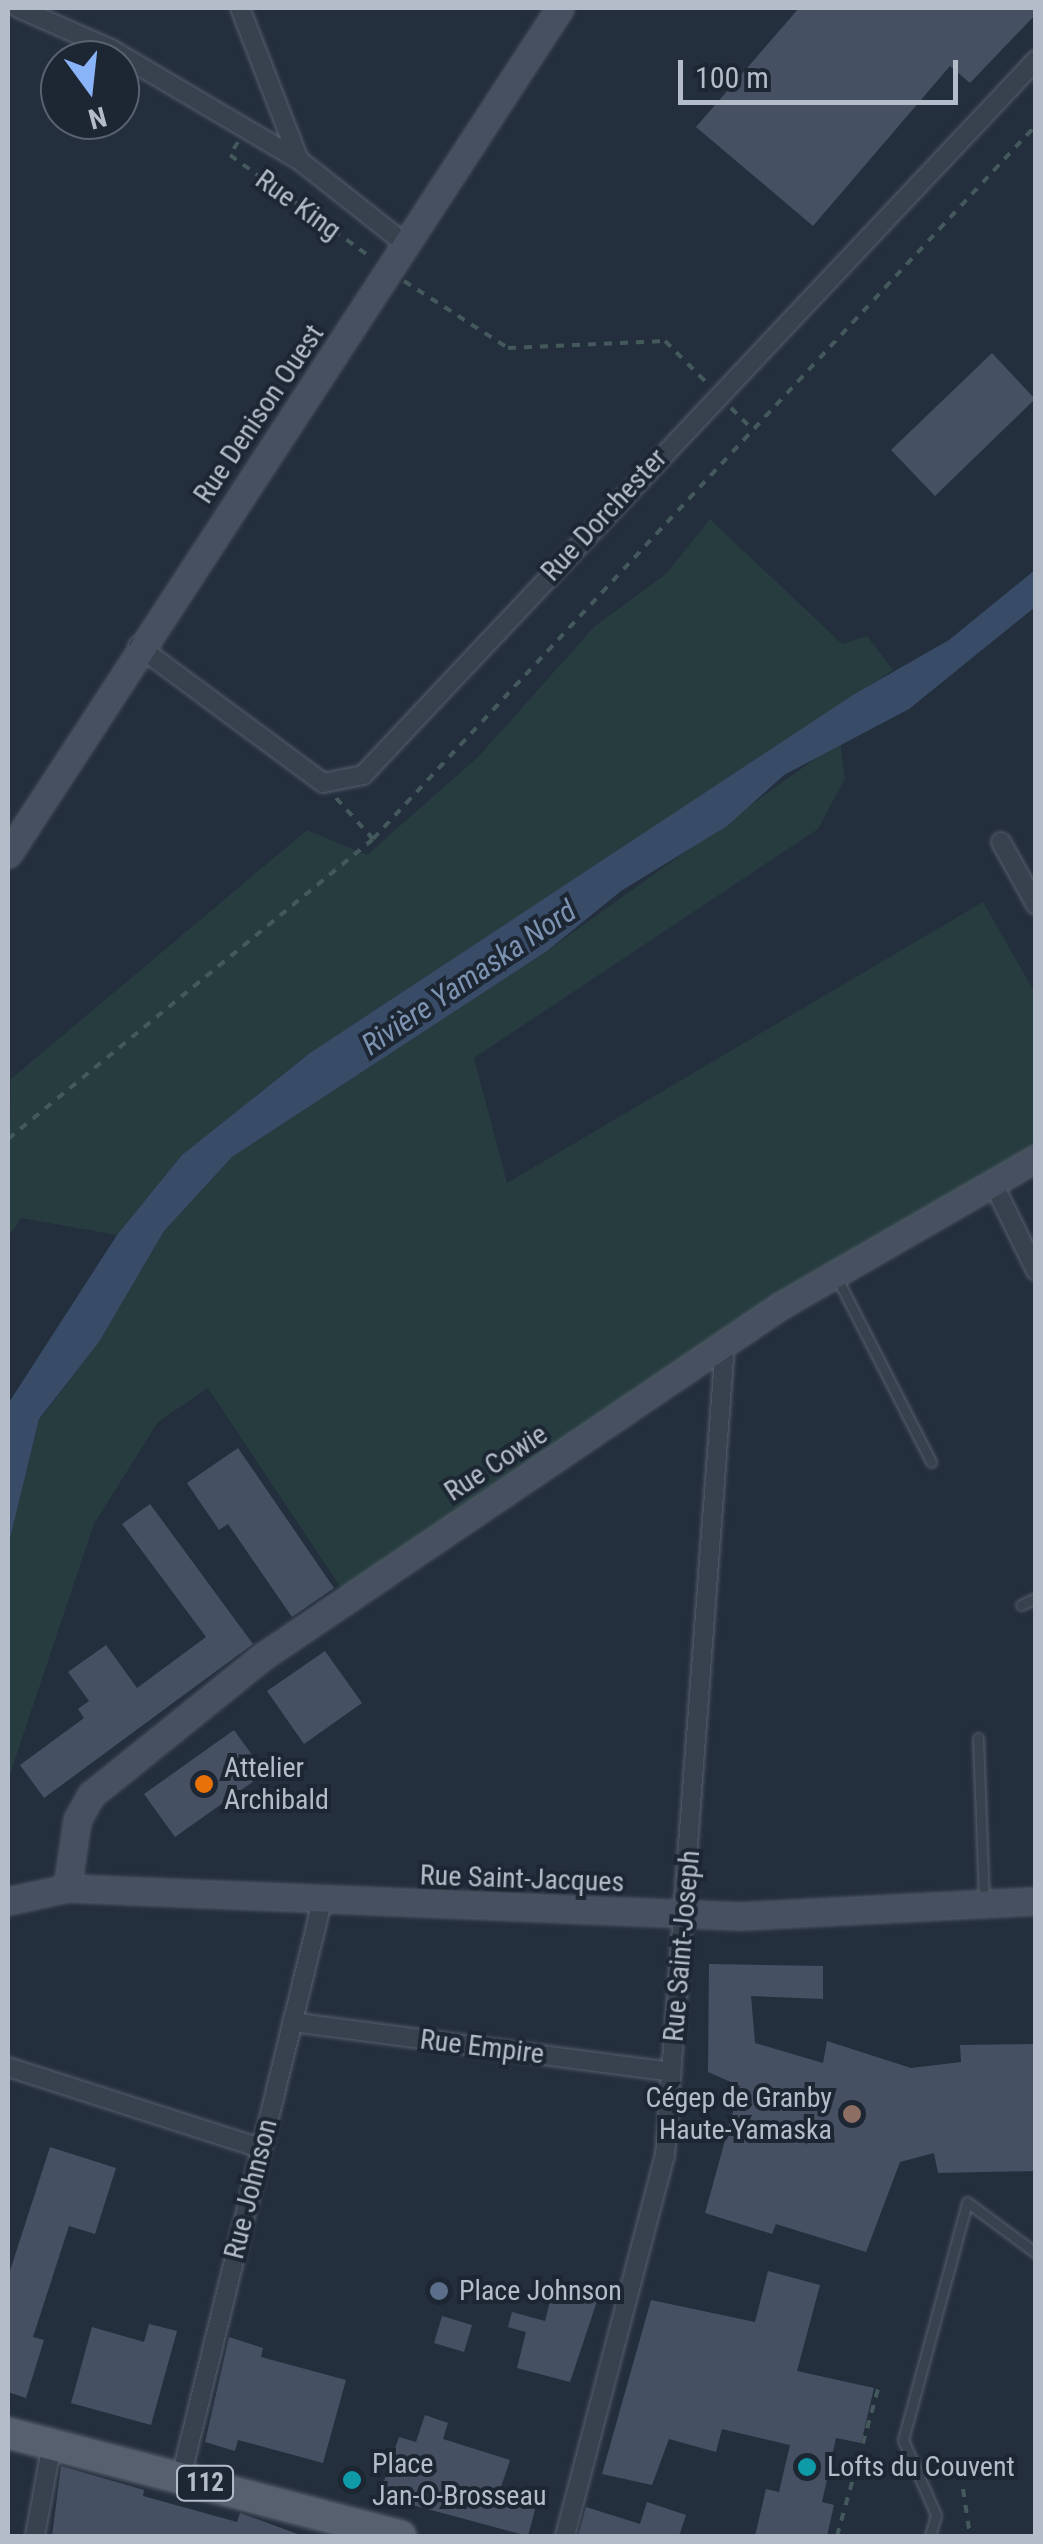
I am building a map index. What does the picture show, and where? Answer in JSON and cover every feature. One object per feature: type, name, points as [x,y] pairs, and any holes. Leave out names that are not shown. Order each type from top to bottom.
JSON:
[{"type":"main road","name":"112","points":[[8,2433],[401,2536]]},
{"type":"street","name":"Rue King","points":[[18,8],[111,49],[246,128],[298,160],[408,247]]},
{"type":"street","points":[[240,8],[298,160]]},
{"type":"street","name":"Rue Denison Ouest","points":[[8,854],[138,646],[408,247],[560,8]]},
{"type":"street","name":"Rue Dorchester","points":[[323,784],[364,775],[1036,60]]},
{"type":"street","points":[[138,646],[323,784]]},
{"type":"street","points":[[1001,842],[1036,906]]},
{"type":"street","name":"Rue Cowie","points":[[67,1888],[77,1820],[108,1775],[318,1617],[725,1344],[835,1274],[1036,1158]]},
{"type":"street","points":[[992,1181],[1036,1271]]},
{"type":"street","name":"Rue Saint-Joseph","points":[[565,2536],[661,2172],[685,1914],[725,1344]]},
{"type":"street","name":"Rue Saint-Jacques","points":[[8,1901],[67,1888],[322,1902],[685,1914],[1036,1901]]},
{"type":"street","name":"Rue Johnson","points":[[181,2477],[322,1902]]},
{"type":"street","name":"Rue Empire","points":[[292,2022],[672,2072]]},
{"type":"street","points":[[8,2067],[261,2148]]},
{"type":"street","points":[[35,2536],[52,2443]]},
{"type":"lane","points":[[835,1274],[930,1462]]},
{"type":"lane","points":[[1021,1604],[1036,1598]]},
{"type":"lane","points":[[978,1738],[984,1904]]},
{"type":"lane","points":[[930,2536],[936,2514],[903,2440],[967,2202],[1036,2253]]},
{"type":"path","points":[[8,1139],[373,838],[750,427],[1036,125]]},
{"type":"path","name":"Rue King","points":[[246,128],[230,155],[391,272]]},
{"type":"path","points":[[391,272],[508,348],[665,341],[750,427]]},
{"type":"path","points":[[323,784],[373,838]]},
{"type":"path","points":[[837,2536],[879,2386]]},
{"type":"path","points":[[962,2489],[970,2536]]},
{"type":"green space","points":[[710,519],[842,644],[867,636],[893,670],[310,1053],[182,1155],[117,1235],[21,1218],[8,1237],[11,1079],[307,830],[367,855],[478,757],[595,626],[666,574]]},
{"type":"green space","points":[[840,741],[845,778],[818,829],[474,1058],[507,1183],[983,902],[1035,993],[1035,1158],[347,1597],[208,1388],[158,1422],[94,1524],[8,1780],[8,1547],[39,1420],[99,1342],[164,1231],[232,1157],[547,951]]},
{"type":"water","name":"Rivière Yamaska Nord","points":[[1035,570],[1035,607],[909,709],[784,775],[727,826],[621,891],[547,951],[232,1157],[164,1231],[99,1342],[39,1419],[8,1547],[8,1404],[117,1235],[182,1155],[310,1053],[853,695],[949,640]]},
{"type":"building","points":[[799,8],[1036,8],[1036,14],[970,83],[950,66],[813,226],[696,127]]},
{"type":"building","points":[[992,353],[1035,399],[935,496],[891,450]]},
{"type":"building","points":[[238,1448],[334,1588],[292,1617],[228,1524],[219,1530],[187,1483]]},
{"type":"building","points":[[150,1504],[253,1644],[44,1798],[20,1765],[84,1718],[78,1709],[89,1701],[68,1672],[106,1645],[137,1688],[206,1637],[122,1524]]},
{"type":"building","points":[[325,1651],[362,1703],[304,1744],[267,1691]]},
{"type":"building","name":"Attelier Archibald","points":[[234,1730],[265,1773],[175,1837],[144,1794]]},
{"type":"building","name":"Cégep de Granby Haute-Yamaska","points":[[709,1964],[823,1966],[823,1999],[751,1996],[755,2043],[823,2063],[827,2041],[911,2068],[961,2062],[960,2045],[1036,2044],[1036,2171],[938,2173],[934,2153],[900,2162],[866,2252],[776,2224],[772,2234],[705,2213],[740,2086],[708,2072]]},
{"type":"building","points":[[50,2147],[116,2168],[95,2234],[69,2226],[33,2337],[44,2340],[26,2398],[8,2392],[8,2277]]},
{"type":"building","points":[[768,2271],[820,2285],[797,2371],[874,2388],[861,2443],[836,2438],[822,2502],[834,2505],[827,2536],[755,2536],[766,2489],[779,2492],[790,2445],[722,2429],[716,2452],[669,2439],[652,2485],[602,2474],[651,2300],[755,2322]]},
{"type":"building","points":[[554,2285],[597,2301],[570,2382],[517,2368],[526,2332],[508,2327],[512,2312],[545,2321]]},
{"type":"building","points":[[442,2316],[472,2325],[464,2352],[434,2343]]},
{"type":"building","points":[[149,2324],[177,2331],[151,2425],[71,2403],[92,2327],[144,2342]]},
{"type":"building","points":[[229,2337],[263,2348],[261,2357],[346,2380],[323,2463],[238,2440],[235,2451],[205,2442]]},
{"type":"building","points":[[425,2415],[448,2423],[443,2439],[510,2460],[499,2493],[537,2502],[528,2536],[379,2496],[399,2437],[416,2442]]},
{"type":"building","points":[[61,2466],[144,2490],[143,2496],[237,2522],[240,2513],[303,2536],[52,2536]]},
{"type":"building","points":[[647,2502],[686,2515],[679,2536],[578,2536],[586,2507],[640,2524]]},
{"type":"place","name":"Attelier Archibald","points":[[204,1784]]},
{"type":"place","name":"Cégep de Granby Haute-Yamaska","points":[[852,2114]]},
{"type":"place","name":"Place Johnson","points":[[439,2291]]},
{"type":"place","name":"Lofts du Couvent","points":[[807,2467]]},
{"type":"place","name":"Place Jan-O-Brosseau","points":[[352,2480]]}]
